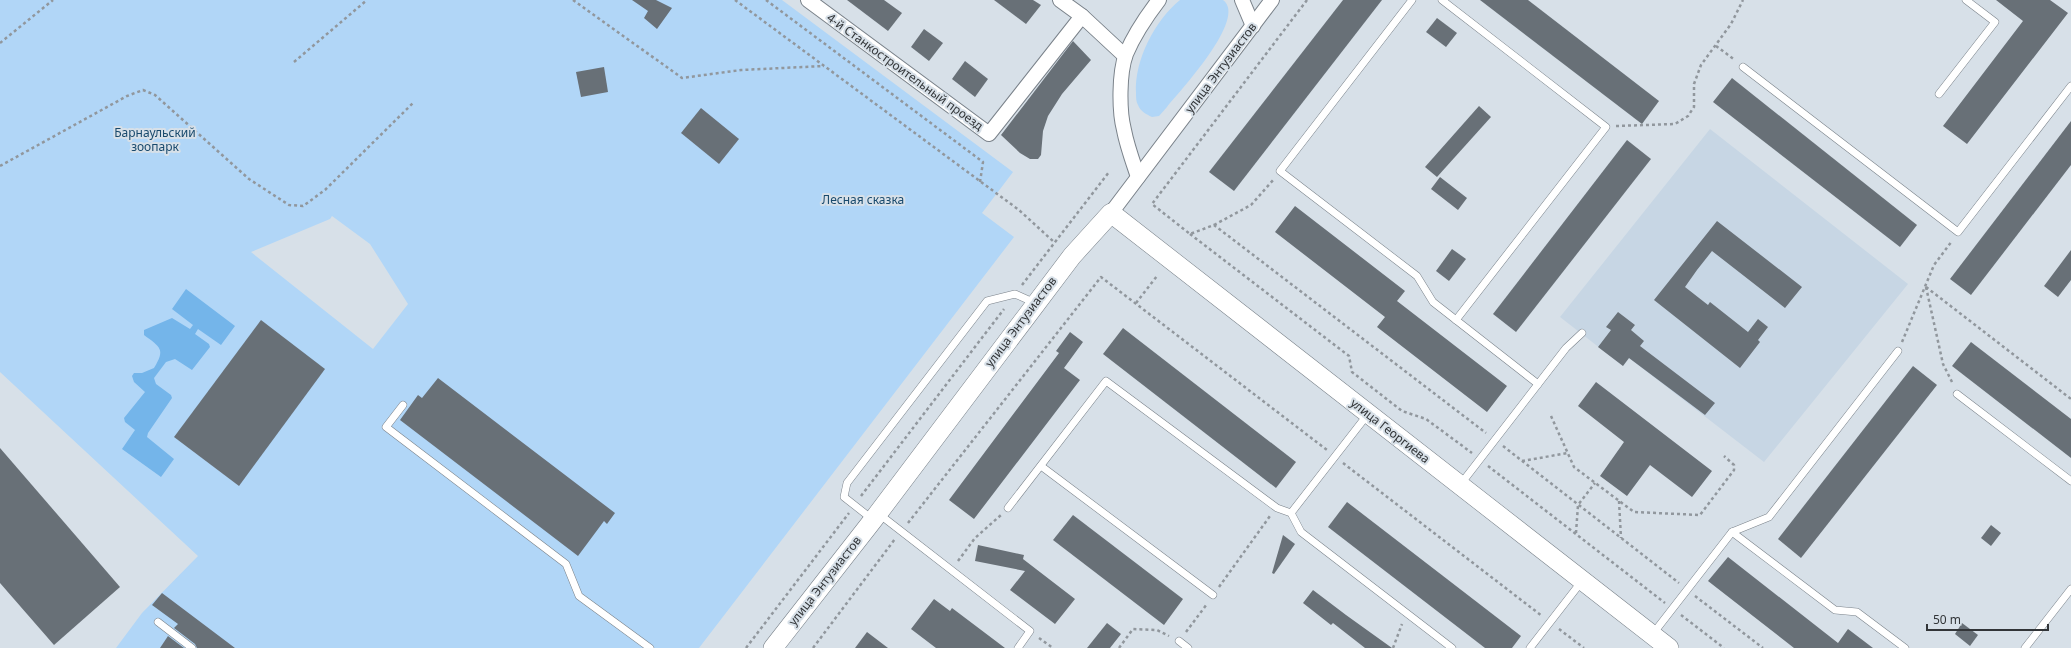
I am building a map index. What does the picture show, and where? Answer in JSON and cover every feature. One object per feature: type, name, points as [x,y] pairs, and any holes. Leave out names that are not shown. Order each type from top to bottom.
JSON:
[{"type":"street","name":"4-й Станкостроительный проезд","points":[[808,0],[989,134],[1082,16]]},
{"type":"street","points":[[1060,0],[1082,16],[1125,56]]},
{"type":"street","points":[[1138,177],[1123,130],[1121,107],[1125,56],[1145,18],[1159,0]]},
{"type":"street","points":[[1242,0],[1253,26]]},
{"type":"street","name":"улица Энтузиастов","points":[[773,648],[875,516],[1035,303],[1072,256],[1111,213],[1272,0]]},
{"type":"street","name":"улица Георгиева","points":[[1111,213],[1669,648]]},
{"type":"lane","points":[[1412,0],[1280,171],[1417,276],[1434,302],[1538,384]]},
{"type":"lane","points":[[1442,0],[1606,127],[1456,320]]},
{"type":"lane","points":[[1939,94],[1995,22],[1966,0]]},
{"type":"lane","points":[[1743,66],[1958,232],[2071,86]]},
{"type":"lane","points":[[1018,648],[1030,632],[901,531],[855,505],[844,496],[846,483],[986,302],[1015,294],[1035,303]]},
{"type":"lane","points":[[1460,485],[1566,348],[1582,334]]},
{"type":"lane","points":[[1652,635],[1732,532],[1769,517],[1898,351]]},
{"type":"lane","points":[[1008,508],[1106,381],[1277,508],[1291,513],[1301,532],[1452,648]]},
{"type":"lane","points":[[1957,394],[2071,481]]},
{"type":"lane","points":[[403,405],[386,427],[566,564],[579,596],[650,648]]},
{"type":"lane","points":[[1291,513],[1368,414]]},
{"type":"lane","points":[[1040,466],[1213,596]]},
{"type":"lane","points":[[1732,532],[1834,610],[1857,612],[1905,648]]},
{"type":"lane","points":[[1530,648],[1582,580]]},
{"type":"lane","points":[[2025,648],[2071,589]]},
{"type":"lane","points":[[158,622],[192,648]]},
{"type":"lane","points":[[1179,641],[1188,648]]},
{"type":"path","points":[[0,44],[53,0]]},
{"type":"path","points":[[294,62],[367,0]]},
{"type":"path","points":[[572,0],[682,78],[741,70],[825,66]]},
{"type":"path","points":[[735,0],[1019,210],[1054,242]]},
{"type":"path","points":[[766,0],[983,162],[980,182]]},
{"type":"path","points":[[1307,0],[1152,204],[1349,356],[1352,372],[1402,412],[1426,419],[1724,648]]},
{"type":"path","points":[[1606,127],[1674,124],[1688,116],[1694,107],[1694,84],[1701,65],[1731,24],[1743,0]]},
{"type":"path","points":[[1716,46],[1743,66]]},
{"type":"path","points":[[0,166],[127,96],[143,90],[155,95],[249,180],[289,205],[303,206],[324,190],[413,103]]},
{"type":"path","points":[[1190,234],[1214,225],[1251,205],[1280,171]]},
{"type":"path","points":[[746,648],[1054,242],[1109,172]]},
{"type":"path","points":[[1214,225],[1763,648]]},
{"type":"path","points":[[1898,351],[1934,265],[1958,232]]},
{"type":"path","points":[[1136,304],[1157,276]]},
{"type":"path","points":[[812,648],[901,531],[1101,277],[1584,648]]},
{"type":"path","points":[[1926,287],[1944,364],[1957,394]]},
{"type":"path","points":[[1926,287],[2071,399]]},
{"type":"path","points":[[1551,416],[1574,467],[1634,512],[1700,515],[1734,470],[1734,465],[1724,456]]},
{"type":"path","points":[[1522,461],[1568,454]]},
{"type":"path","points":[[1576,534],[1578,505],[1595,483]]},
{"type":"path","points":[[1619,501],[1621,538]]},
{"type":"path","points":[[951,570],[975,538],[1008,508]]},
{"type":"path","points":[[1119,648],[1133,629],[1157,630],[1179,641],[1277,508]]},
{"type":"path","points":[[1393,648],[1406,613]]},
{"type":"path","points":[[1030,632],[1052,648]]},
{"type":"shaded area","points":[[1710,129],[1908,284],[1764,462],[1629,358],[1623,366],[1560,317]]},
{"type":"shaded area","points":[[186,289],[235,326],[221,345],[198,329],[195,334],[209,344],[210,347],[192,370],[175,359],[166,362],[154,378],[156,384],[171,395],[172,398],[148,433],[147,437],[174,459],[161,477],[122,449],[135,430],[125,422],[124,418],[145,392],[134,382],[132,376],[134,373],[142,373],[154,368],[160,357],[160,349],[144,335],[144,330],[172,318],[190,329],[193,325],[172,309]]},
{"type":"green space","points":[[0,0],[782,0],[1013,172],[982,213],[1014,237],[699,648],[116,648],[142,613],[198,556],[0,372]],"holes":[[[332,216],[370,244],[408,304],[373,349],[251,252],[330,219]]]},
{"type":"green space","points":[[1180,0],[1223,0],[1228,9],[1227,22],[1220,38],[1197,71],[1159,116],[1152,117],[1142,111],[1137,102],[1136,96],[1136,81],[1142,55],[1162,18]]},
{"type":"building","points":[[632,0],[656,0],[672,8],[657,29],[644,18],[648,11]]},
{"type":"building","points":[[847,0],[884,0],[902,13],[888,31]]},
{"type":"building","points":[[994,0],[1033,0],[1041,5],[1026,24]]},
{"type":"building","points":[[1343,0],[1382,0],[1234,191],[1209,172]]},
{"type":"building","points":[[1480,0],[1528,0],[1659,101],[1642,124]]},
{"type":"building","points":[[1996,0],[2050,0],[2068,13],[1967,144],[1943,126],[2023,21]]},
{"type":"building","points":[[1437,18],[1457,33],[1446,47],[1426,32]]},
{"type":"building","points":[[924,29],[943,43],[929,61],[911,47]]},
{"type":"building","points":[[1073,41],[1091,60],[1062,94],[1048,116],[1043,131],[1041,155],[1038,159],[1030,159],[1020,153],[1001,135]]},
{"type":"building","points":[[965,61],[988,79],[975,97],[952,79]]},
{"type":"building","points":[[604,67],[608,92],[581,97],[576,72]]},
{"type":"building","points":[[1732,78],[1917,225],[1900,247],[1713,102]]},
{"type":"building","points":[[1479,106],[1491,117],[1437,177],[1425,167]]},
{"type":"building","points":[[701,108],[739,139],[719,164],[681,133]]},
{"type":"building","points":[[2071,121],[2071,165],[1971,295],[1950,279]]},
{"type":"building","points":[[1627,140],[1651,159],[1516,332],[1493,314]]},
{"type":"building","points":[[1440,177],[1467,198],[1458,210],[1431,189]]},
{"type":"building","points":[[1295,206],[1405,291],[1397,301],[1507,386],[1487,412],[1377,327],[1385,317],[1275,232]]},
{"type":"building","points":[[1717,221],[1802,287],[1785,308],[1712,251],[1697,270],[1685,287],[1708,305],[1710,302],[1748,332],[1758,319],[1768,327],[1758,340],[1760,342],[1740,368],[1654,300]]},
{"type":"building","points":[[1452,249],[1466,259],[1449,281],[1436,271]]},
{"type":"building","points":[[2071,250],[2071,280],[2058,297],[2044,286]]},
{"type":"building","points":[[1618,312],[1635,325],[1631,330],[1644,341],[1640,346],[1715,403],[1705,415],[1629,358],[1623,366],[1598,347],[1611,330],[1606,327]]},
{"type":"building","points":[[261,320],[325,369],[239,486],[174,437]]},
{"type":"building","points":[[1123,328],[1296,462],[1276,488],[1103,354]]},
{"type":"building","points":[[1070,332],[1083,342],[1064,368],[1080,380],[974,519],[949,500],[1059,353],[1056,351]]},
{"type":"building","points":[[1971,342],[2071,419],[2071,458],[1952,366]]},
{"type":"building","points":[[1913,366],[1937,385],[1801,558],[1778,539]]},
{"type":"building","points":[[438,378],[615,513],[607,524],[604,521],[578,556],[400,420],[418,395],[422,398]]},
{"type":"building","points":[[1596,382],[1712,471],[1692,497],[1650,465],[1627,496],[1600,476],[1624,442],[1578,406]]},
{"type":"building","points":[[0,448],[120,587],[54,645],[0,583]]},
{"type":"building","points":[[1347,502],[1521,636],[1512,648],[1485,648],[1328,527]]},
{"type":"building","points":[[1073,515],[1183,599],[1164,625],[1053,540]]},
{"type":"building","points":[[1991,525],[2001,533],[1991,546],[1981,538]]},
{"type":"building","points":[[1283,535],[1295,544],[1274,574],[1272,573]]},
{"type":"building","points":[[978,545],[1024,555],[1023,559],[1075,599],[1055,624],[1010,590],[1025,571],[975,561]]},
{"type":"building","points":[[1728,557],[1838,643],[1848,629],[1873,648],[1794,648],[1708,581]]},
{"type":"building","points":[[1313,590],[1392,648],[1365,648],[1333,623],[1331,625],[1303,603]]},
{"type":"building","points":[[162,593],[235,648],[197,648],[195,644],[174,628],[178,624],[152,605]]},
{"type":"building","points":[[934,599],[950,611],[952,608],[1005,648],[936,648],[911,629]]},
{"type":"building","points":[[1107,623],[1121,634],[1110,648],[1087,648]]},
{"type":"building","points":[[1962,623],[1978,635],[1970,646],[1955,634]]},
{"type":"building","points":[[867,632],[888,648],[855,648]]},
{"type":"building","points":[[168,636],[184,648],[160,648]]},
{"type":"park label","name":"Барнаульский зоопарк","points":[[155,140]]},
{"type":"park label","name":"Лесная сказка","points":[[863,200]]}]
